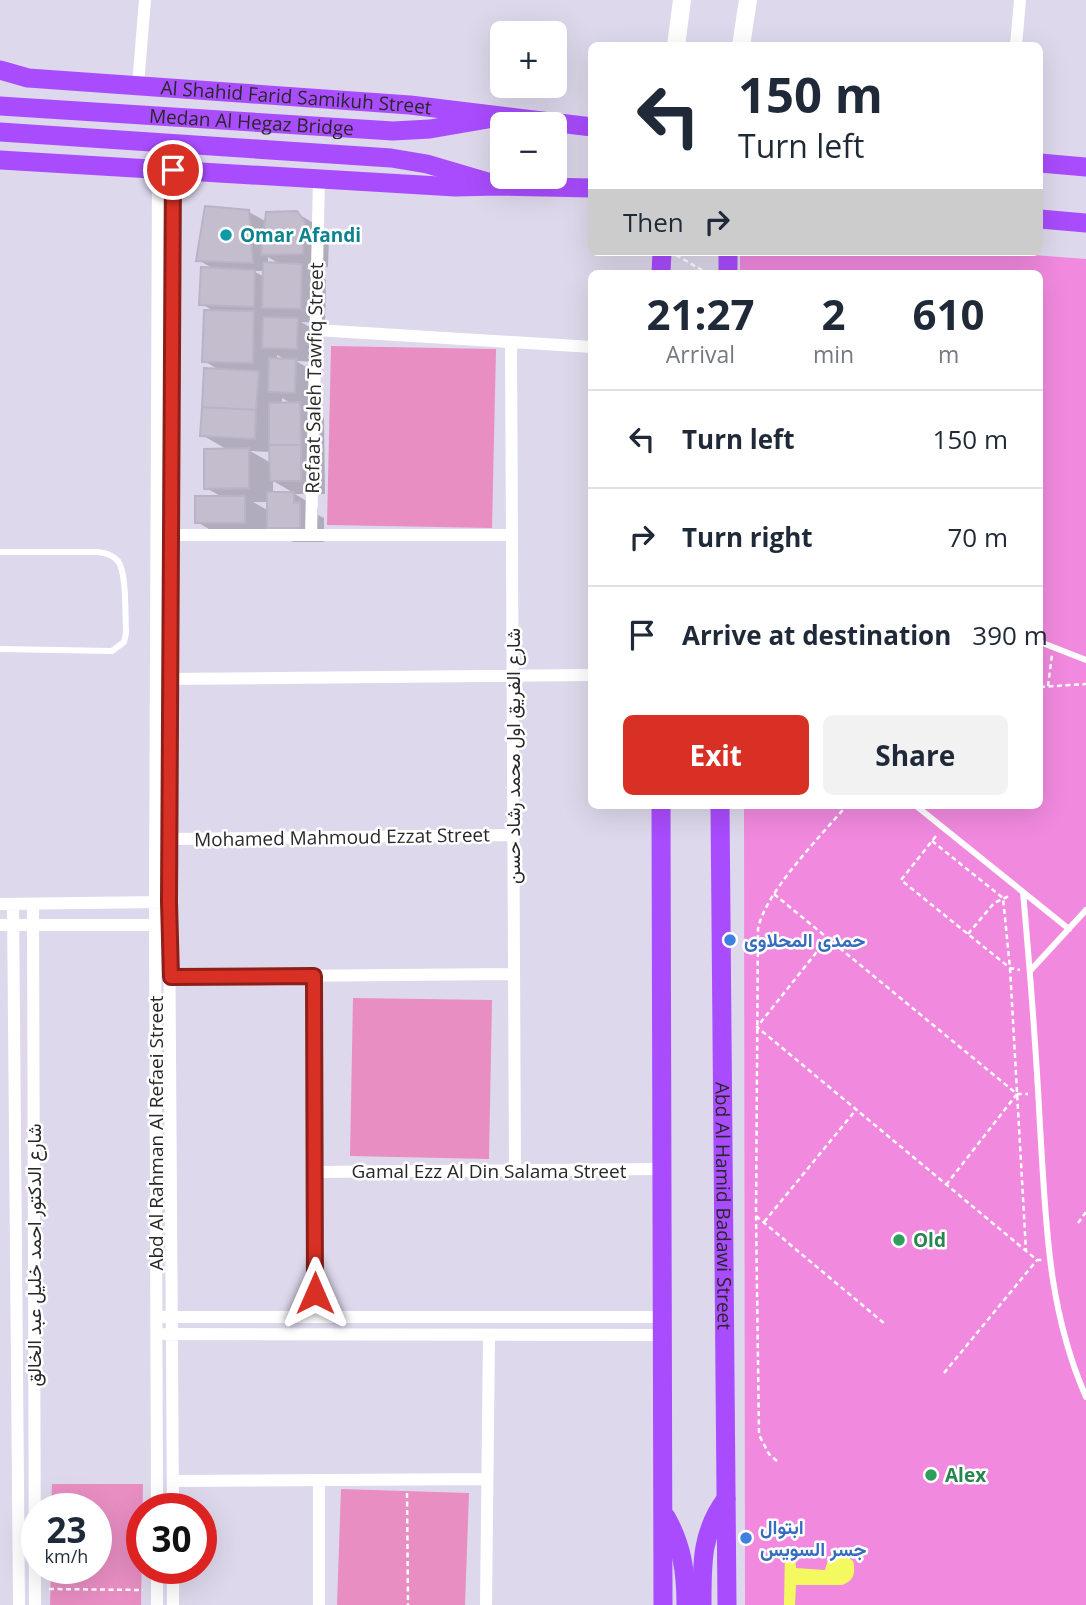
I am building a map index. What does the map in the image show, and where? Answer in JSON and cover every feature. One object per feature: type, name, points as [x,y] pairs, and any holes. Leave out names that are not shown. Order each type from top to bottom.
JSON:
[{"type":"main road","points":[[677,42],[682,0]]},
{"type":"main road","points":[[742,42],[748,0]]},
{"type":"main road","name":"Al Shahid Farid Samikuh Street","points":[[2,72],[28,78],[410,105],[490,114]]},
{"type":"main road","name":"Medan Al Hegaz Bridge","points":[[0,106],[393,131],[467,124],[490,119]]},
{"type":"main road","name":"Al Shahid Farid Samikuh Street","points":[[567,124],[588,127]]},
{"type":"main road","name":"Medan Al Hegaz Bridge","points":[[0,132],[391,158],[463,173],[490,183]]},
{"type":"main road","points":[[0,160],[455,187],[490,186]]},
{"type":"main road","points":[[1043,163],[1086,167]]},
{"type":"main road","points":[[567,187],[588,188]]},
{"type":"main road","points":[[1043,219],[1086,223]]},
{"type":"main road","points":[[661,809],[663,1605]]},
{"type":"main road","name":"Abd Al Hamid Badawi Street","points":[[720,809],[727,1605]]},
{"type":"main road","points":[[702,1605],[705,1541],[713,1519],[726,1499]]},
{"type":"main road","points":[[663,1513],[681,1550],[686,1574],[686,1605]]},
{"type":"street","points":[[138,85],[145,0]]},
{"type":"street","points":[[1016,42],[1020,0]]},
{"type":"street","name":"Abd Al Rahman Al Refaei Street","points":[[165,170],[172,535],[169,902],[173,1493]]},
{"type":"street","name":"Abd Al Rahman Al Refaei Street","points":[[157,1493],[156,680],[165,170]]},
{"type":"street","name":"Refaat Saleh Tawfiq Street","points":[[311,535],[319,179]]},
{"type":"street","points":[[316,330],[588,347]]},
{"type":"street","name":"شارع الفريق اول محمد رشاد حسن","points":[[511,342],[515,1171]]},
{"type":"street","points":[[172,535],[512,535]]},
{"type":"street","points":[[156,680],[588,675]]},
{"type":"street","name":"Mohamed Mahmoud Ezzat Street","points":[[171,839],[514,835]]},
{"type":"street","points":[[6,904],[169,902]]},
{"type":"street","name":"شارع الدكتور احمد خليل عبد الخالق","points":[[6,904],[18,1408],[19,1605]]},
{"type":"street","name":"شارع الدكتور احمد خليل عبد الخالق","points":[[33,904],[35,1605]]},
{"type":"street","points":[[6,925],[171,925]]},
{"type":"street","points":[[171,977],[514,974]]},
{"type":"street","points":[[314,976],[315,1317]]},
{"type":"street","name":"Gamal Ezz Al Din Salama Street","points":[[315,1172],[663,1170]]},
{"type":"street","points":[[157,1317],[315,1317],[664,1326]]},
{"type":"street","points":[[157,1334],[489,1335],[664,1326]]},
{"type":"street","points":[[486,1605],[489,1335]]},
{"type":"street","points":[[18,1408],[34,1408]]},
{"type":"street","points":[[173,1481],[488,1479]]},
{"type":"street","points":[[319,1480],[319,1605]]},
{"type":"street","points":[[157,1584],[157,1605]]},
{"type":"street","points":[[173,1584],[173,1605]]},
{"type":"lane","points":[[0,552],[98,552],[112,555],[121,566],[126,633],[124,642],[112,651],[0,649]]},
{"type":"lane","points":[[1043,643],[1086,660]]},
{"type":"lane","points":[[920,809],[1069,929]]},
{"type":"lane","points":[[1023,892],[1049,1260],[1062,1330],[1072,1365],[1086,1397]]},
{"type":"lane","points":[[1030,971],[1086,910]]},
{"type":"path","points":[[678,256],[702,270]]},
{"type":"path","points":[[1048,686],[1053,647]]},
{"type":"path","points":[[1043,687],[1086,684]]},
{"type":"path","points":[[777,1461],[769,1454],[759,1435],[756,1215],[758,929],[763,910],[773,894],[844,809]]},
{"type":"path","points":[[943,828],[901,880],[1010,968],[1030,971]]},
{"type":"path","points":[[932,841],[1003,898],[1010,968],[1026,1251]]},
{"type":"path","points":[[968,934],[994,904],[1003,898],[1023,892]]},
{"type":"path","points":[[773,894],[1017,1094],[1038,1093]]},
{"type":"path","points":[[757,1027],[827,939]]},
{"type":"path","points":[[757,1027],[1037,1260],[1049,1260]]},
{"type":"path","points":[[946,1185],[1017,1094]]},
{"type":"path","points":[[764,1222],[856,1110]]},
{"type":"path","points":[[1077,1223],[1086,1213]]},
{"type":"path","points":[[756,1215],[885,1324]]},
{"type":"path","points":[[944,1373],[1037,1260]]},
{"type":"path","points":[[407,1480],[408,1605]]},
{"type":"path","points":[[35,1589],[157,1590]]},
{"type":"shaded area","points":[[740,256],[1043,256],[1086,259],[1086,1605],[745,1605],[744,809],[1043,809],[1043,270],[740,270]]},
{"type":"shaded area","points":[[331,346],[496,349],[492,528],[327,525]]},
{"type":"shaded area","points":[[353,998],[492,1000],[489,1159],[350,1156]]},
{"type":"shaded area","points":[[52,1484],[143,1484],[143,1493],[126,1493],[126,1584],[141,1584],[141,1605],[50,1605],[51,1584],[112,1584],[112,1493],[52,1493]]},
{"type":"shaded area","points":[[341,1489],[469,1493],[465,1605],[337,1605]]},
{"type":"shaded area","points":[[785,1550],[795,1552],[796,1568],[825,1570],[828,1560],[844,1554],[853,1561],[853,1576],[842,1585],[796,1585],[795,1605],[784,1605]]},
{"type":"building","name":"Omar Afandi","points":[[205,206],[249,210],[253,263],[196,261]]},
{"type":"building","points":[[297,211],[305,222],[303,254],[261,255],[266,212]]},
{"type":"building","points":[[263,262],[302,264],[301,309],[262,308]]},
{"type":"building","points":[[201,267],[255,270],[254,307],[199,305]]},
{"type":"building","points":[[204,310],[254,311],[253,363],[202,362]]},
{"type":"building","points":[[263,317],[298,318],[297,349],[262,348]]},
{"type":"building","points":[[269,358],[296,359],[295,393],[268,392]]},
{"type":"building","points":[[204,368],[259,371],[256,410],[202,407]]},
{"type":"building","points":[[300,402],[301,445],[269,445],[269,403]]},
{"type":"building","points":[[202,407],[256,410],[255,439],[200,436]]},
{"type":"building","points":[[269,445],[301,445],[301,481],[270,481]]},
{"type":"building","points":[[249,448],[249,488],[204,489],[204,449]]},
{"type":"building","points":[[267,492],[294,492],[294,503],[300,502],[300,528],[267,528]]},
{"type":"building","points":[[195,496],[245,496],[245,523],[195,523]]},
{"type":"place","name":"Omar Afandi","points":[[226,235]]},
{"type":"place","name":"حمدى المحلاوى","points":[[730,940]]},
{"type":"place","name":"Old","points":[[899,1240]]},
{"type":"place","name":"Alex","points":[[931,1475]]},
{"type":"place","name":"ابتوال جسر السويس","points":[[746,1538]]},
{"type":"route","points":[[173,170],[169,902],[171,977],[314,976],[315,1293]]}]
